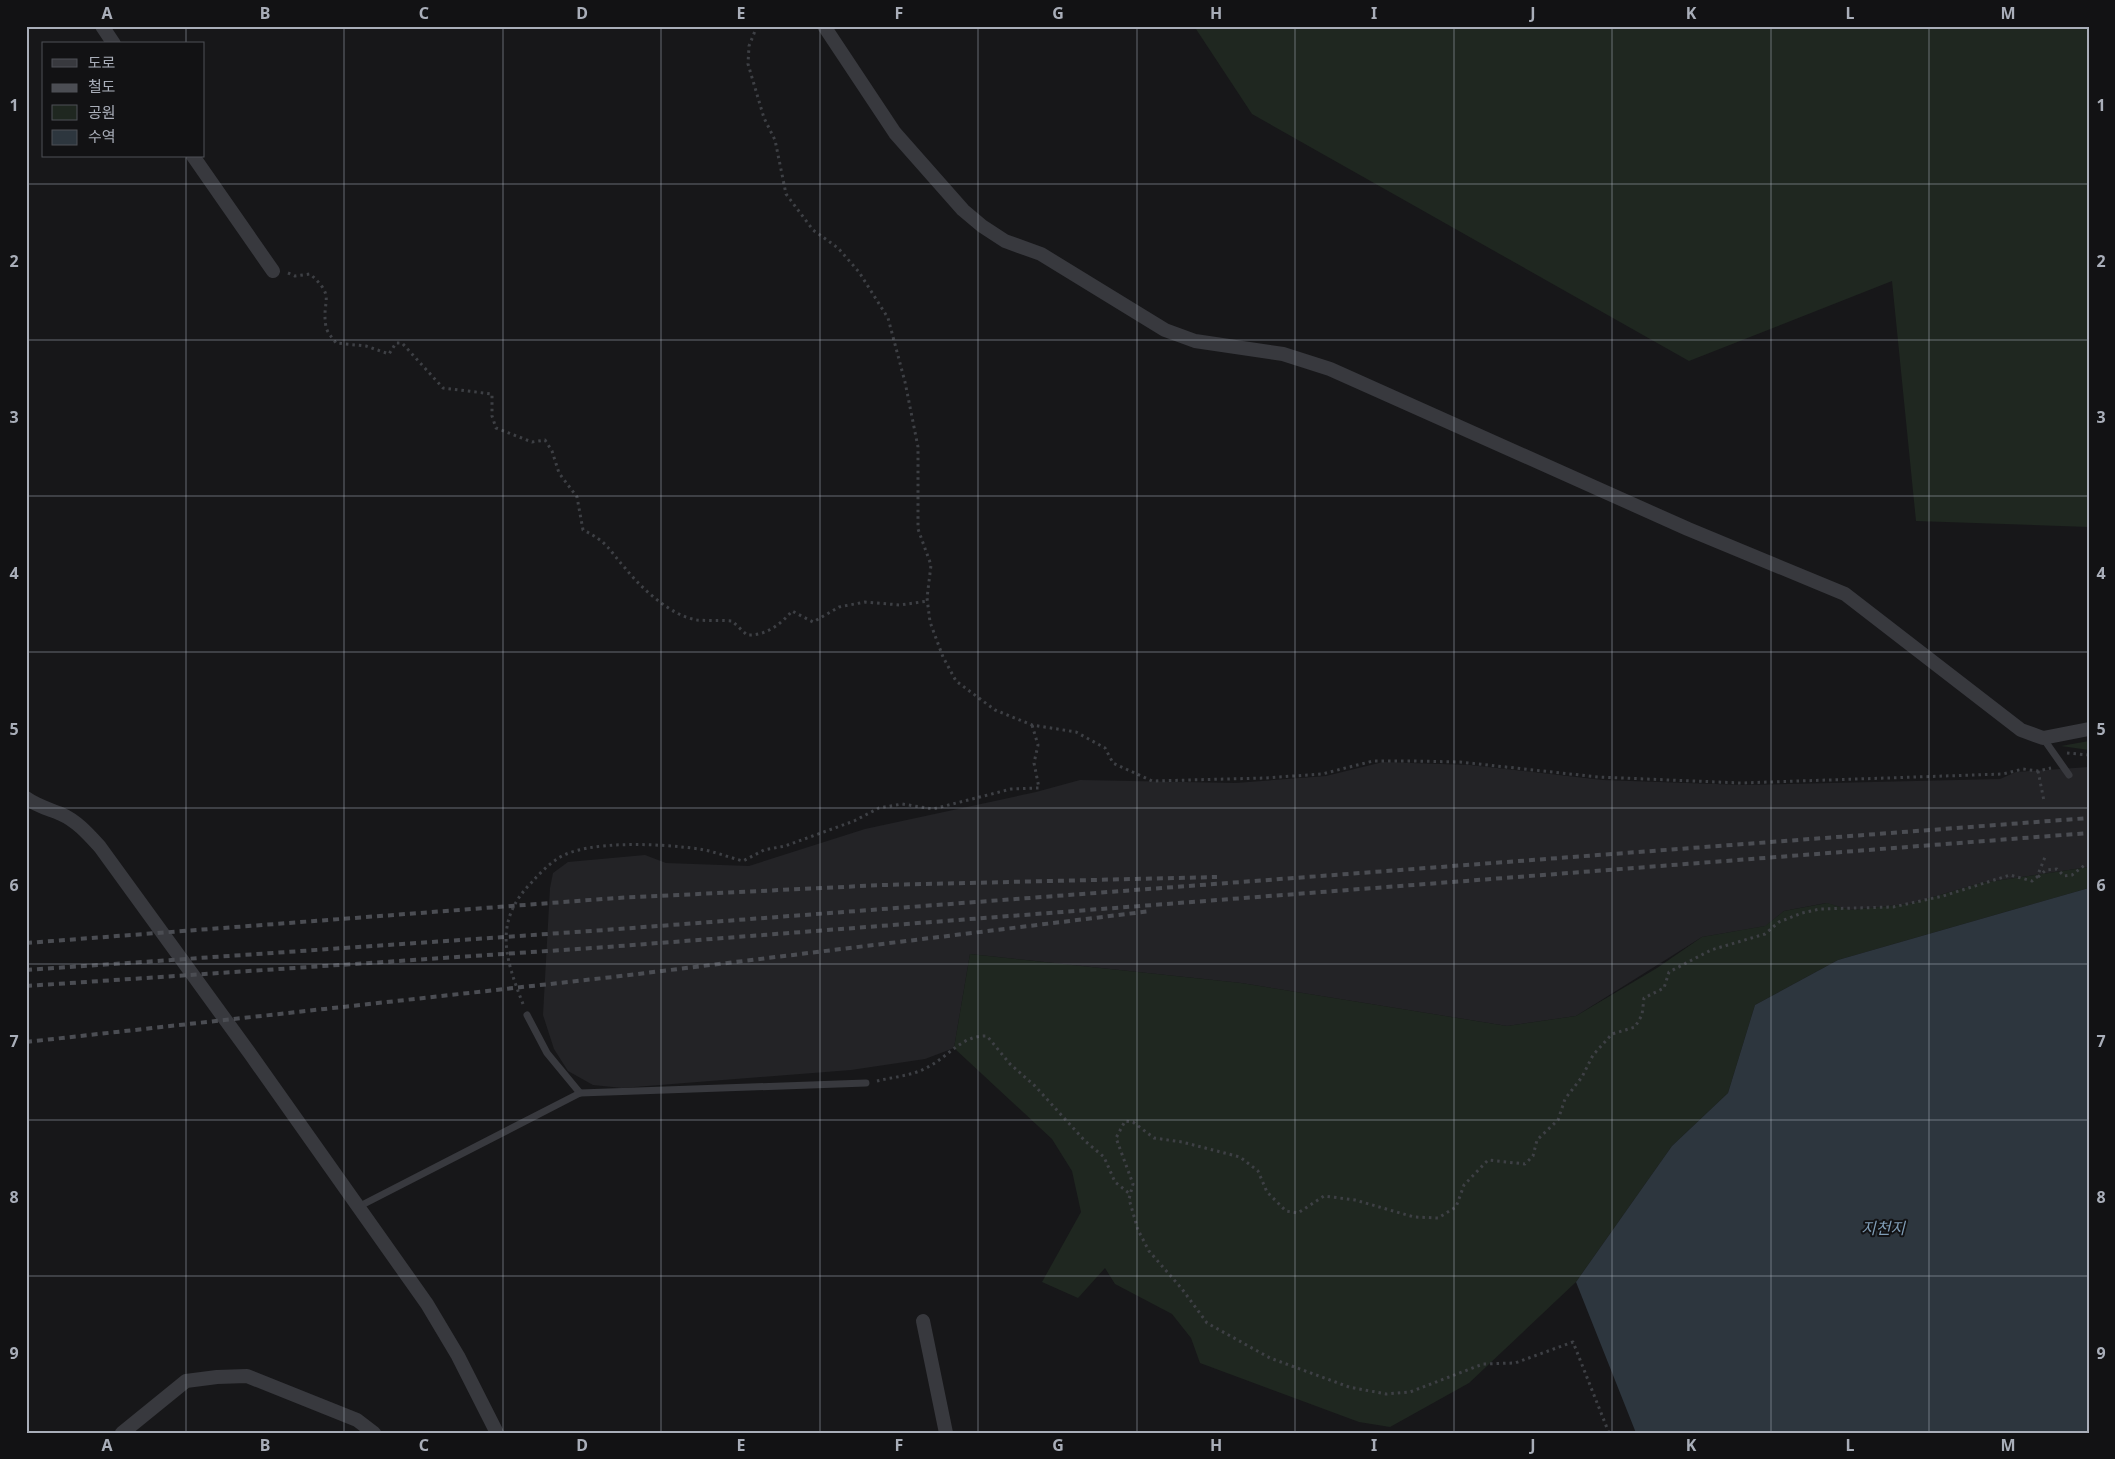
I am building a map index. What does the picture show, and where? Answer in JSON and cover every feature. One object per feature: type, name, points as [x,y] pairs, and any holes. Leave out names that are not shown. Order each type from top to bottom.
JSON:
[{"type":"street","points":[[102,26],[113,42]]},
{"type":"street","points":[[824,26],[901,140],[964,210],[982,226],[1005,241],[1041,254],[1165,330],[1195,341],[1283,354],[1330,369],[1688,529],[1845,594],[2021,730],[2043,738],[2089,729]]},
{"type":"street","points":[[194,158],[273,271]]},
{"type":"street","points":[[26,798],[43,808],[62,815],[82,829],[100,847],[427,1304],[458,1356],[497,1433]]},
{"type":"street","points":[[923,1321],[946,1433]]},
{"type":"street","points":[[122,1433],[186,1380],[246,1376],[356,1420],[374,1433]]},
{"type":"lane","points":[[2043,738],[2069,775]]},
{"type":"lane","points":[[527,1015],[547,1053],[580,1094]]},
{"type":"lane","points":[[358,1207],[580,1094],[866,1082]]},
{"type":"path","points":[[757,26],[749,46],[748,64],[764,118],[775,140],[786,194],[813,230],[838,248],[859,272],[888,318],[905,382],[910,419],[918,447],[918,530],[931,565],[928,601],[930,622],[943,657],[956,681],[995,710],[1032,725],[1076,732],[1105,748],[1113,763],[1152,781],[1265,778],[1322,774],[1373,761],[1382,761],[1460,762],[1598,777],[1741,783],[2003,774],[2022,769],[2038,771],[2051,768],[2057,757],[2062,753],[2089,755]]},
{"type":"path","points":[[273,271],[282,270],[295,276],[310,274],[324,286],[326,328],[336,343],[366,346],[389,354],[396,343],[402,343],[443,388],[492,394],[492,416],[496,428],[532,442],[545,440],[552,451],[559,473],[577,497],[583,530],[602,539],[626,570],[652,597],[677,611],[695,620],[732,621],[747,635],[753,636],[781,624],[792,610],[813,622],[839,607],[865,602],[900,605],[928,601]]},
{"type":"path","points":[[527,1015],[508,966],[507,921],[518,896],[557,858],[584,848],[625,844],[700,849],[743,861],[764,850],[786,846],[854,821],[879,808],[902,804],[933,808],[1011,789],[1039,788],[1034,763],[1038,745],[1032,725]]},
{"type":"path","points":[[2038,771],[2044,801]]},
{"type":"path","points":[[2037,877],[2045,857]]},
{"type":"path","points":[[1609,1433],[1573,1342],[1515,1363],[1483,1364],[1410,1392],[1386,1394],[1349,1387],[1270,1358],[1207,1323],[1195,1310],[1182,1289],[1149,1250],[1138,1230],[1129,1199],[1133,1184],[1116,1138],[1125,1121],[1132,1122],[1154,1138],[1182,1142],[1240,1157],[1258,1171],[1267,1192],[1286,1211],[1298,1213],[1324,1196],[1355,1200],[1414,1217],[1438,1218],[1456,1207],[1464,1185],[1488,1160],[1525,1164],[1533,1156],[1537,1140],[1558,1120],[1565,1099],[1582,1077],[1593,1055],[1612,1034],[1635,1027],[1642,1015],[1644,998],[1664,988],[1669,972],[1689,960],[1731,942],[1765,934],[1779,922],[1802,913],[1820,909],[1893,907],[1943,896],[2010,875],[2032,881],[2046,870],[2057,869],[2064,876],[2072,875],[2086,864],[2089,864]]},
{"type":"path","points":[[866,1082],[917,1072],[929,1067],[973,1036],[987,1036],[1010,1064],[1035,1086],[1085,1141],[1104,1157],[1115,1182],[1130,1194]]},
{"type":"shaded area","points":[[1383,762],[1470,765],[1603,780],[1743,785],[2000,779],[2016,772],[2089,767],[2089,867],[1981,883],[1909,904],[1850,910],[1826,903],[1784,911],[1766,926],[1702,937],[1576,1016],[1507,1026],[1241,983],[970,954],[954,1048],[925,1059],[851,1070],[622,1088],[593,1085],[568,1071],[554,1049],[543,1015],[550,888],[553,873],[568,862],[645,855],[666,863],[749,866],[865,829],[1036,792],[1080,780],[1236,783],[1326,776]]},
{"type":"green space","points":[[1194,26],[2089,26],[2089,527],[1916,521],[1892,281],[1689,361],[1252,114]]},
{"type":"green space","points":[[2089,741],[2089,750],[2061,746]]},
{"type":"green space","points":[[2089,867],[2089,888],[1838,960],[1755,1005],[1728,1093],[1672,1146],[1576,1282],[1469,1383],[1390,1427],[1359,1422],[1200,1363],[1191,1338],[1172,1314],[1115,1284],[1105,1268],[1078,1298],[1042,1282],[1081,1212],[1072,1171],[1052,1139],[954,1048],[970,954],[1241,983],[1507,1026],[1576,1016],[1657,968],[1702,937],[1765,926],[1784,911],[1827,903],[1850,910],[1909,904],[1981,883]]},
{"type":"water","name":"지천지","points":[[2089,888],[2089,1433],[1636,1433],[1576,1282],[1672,1146],[1728,1093],[1755,1005],[1838,960]]},
{"type":"railway","points":[[26,970],[605,930],[2089,818]]},
{"type":"railway","points":[[26,986],[607,947],[2089,833]]},
{"type":"railway","points":[[26,943],[616,898],[883,885],[1217,877]]},
{"type":"railway","points":[[26,1042],[613,977],[1151,911]]}]
